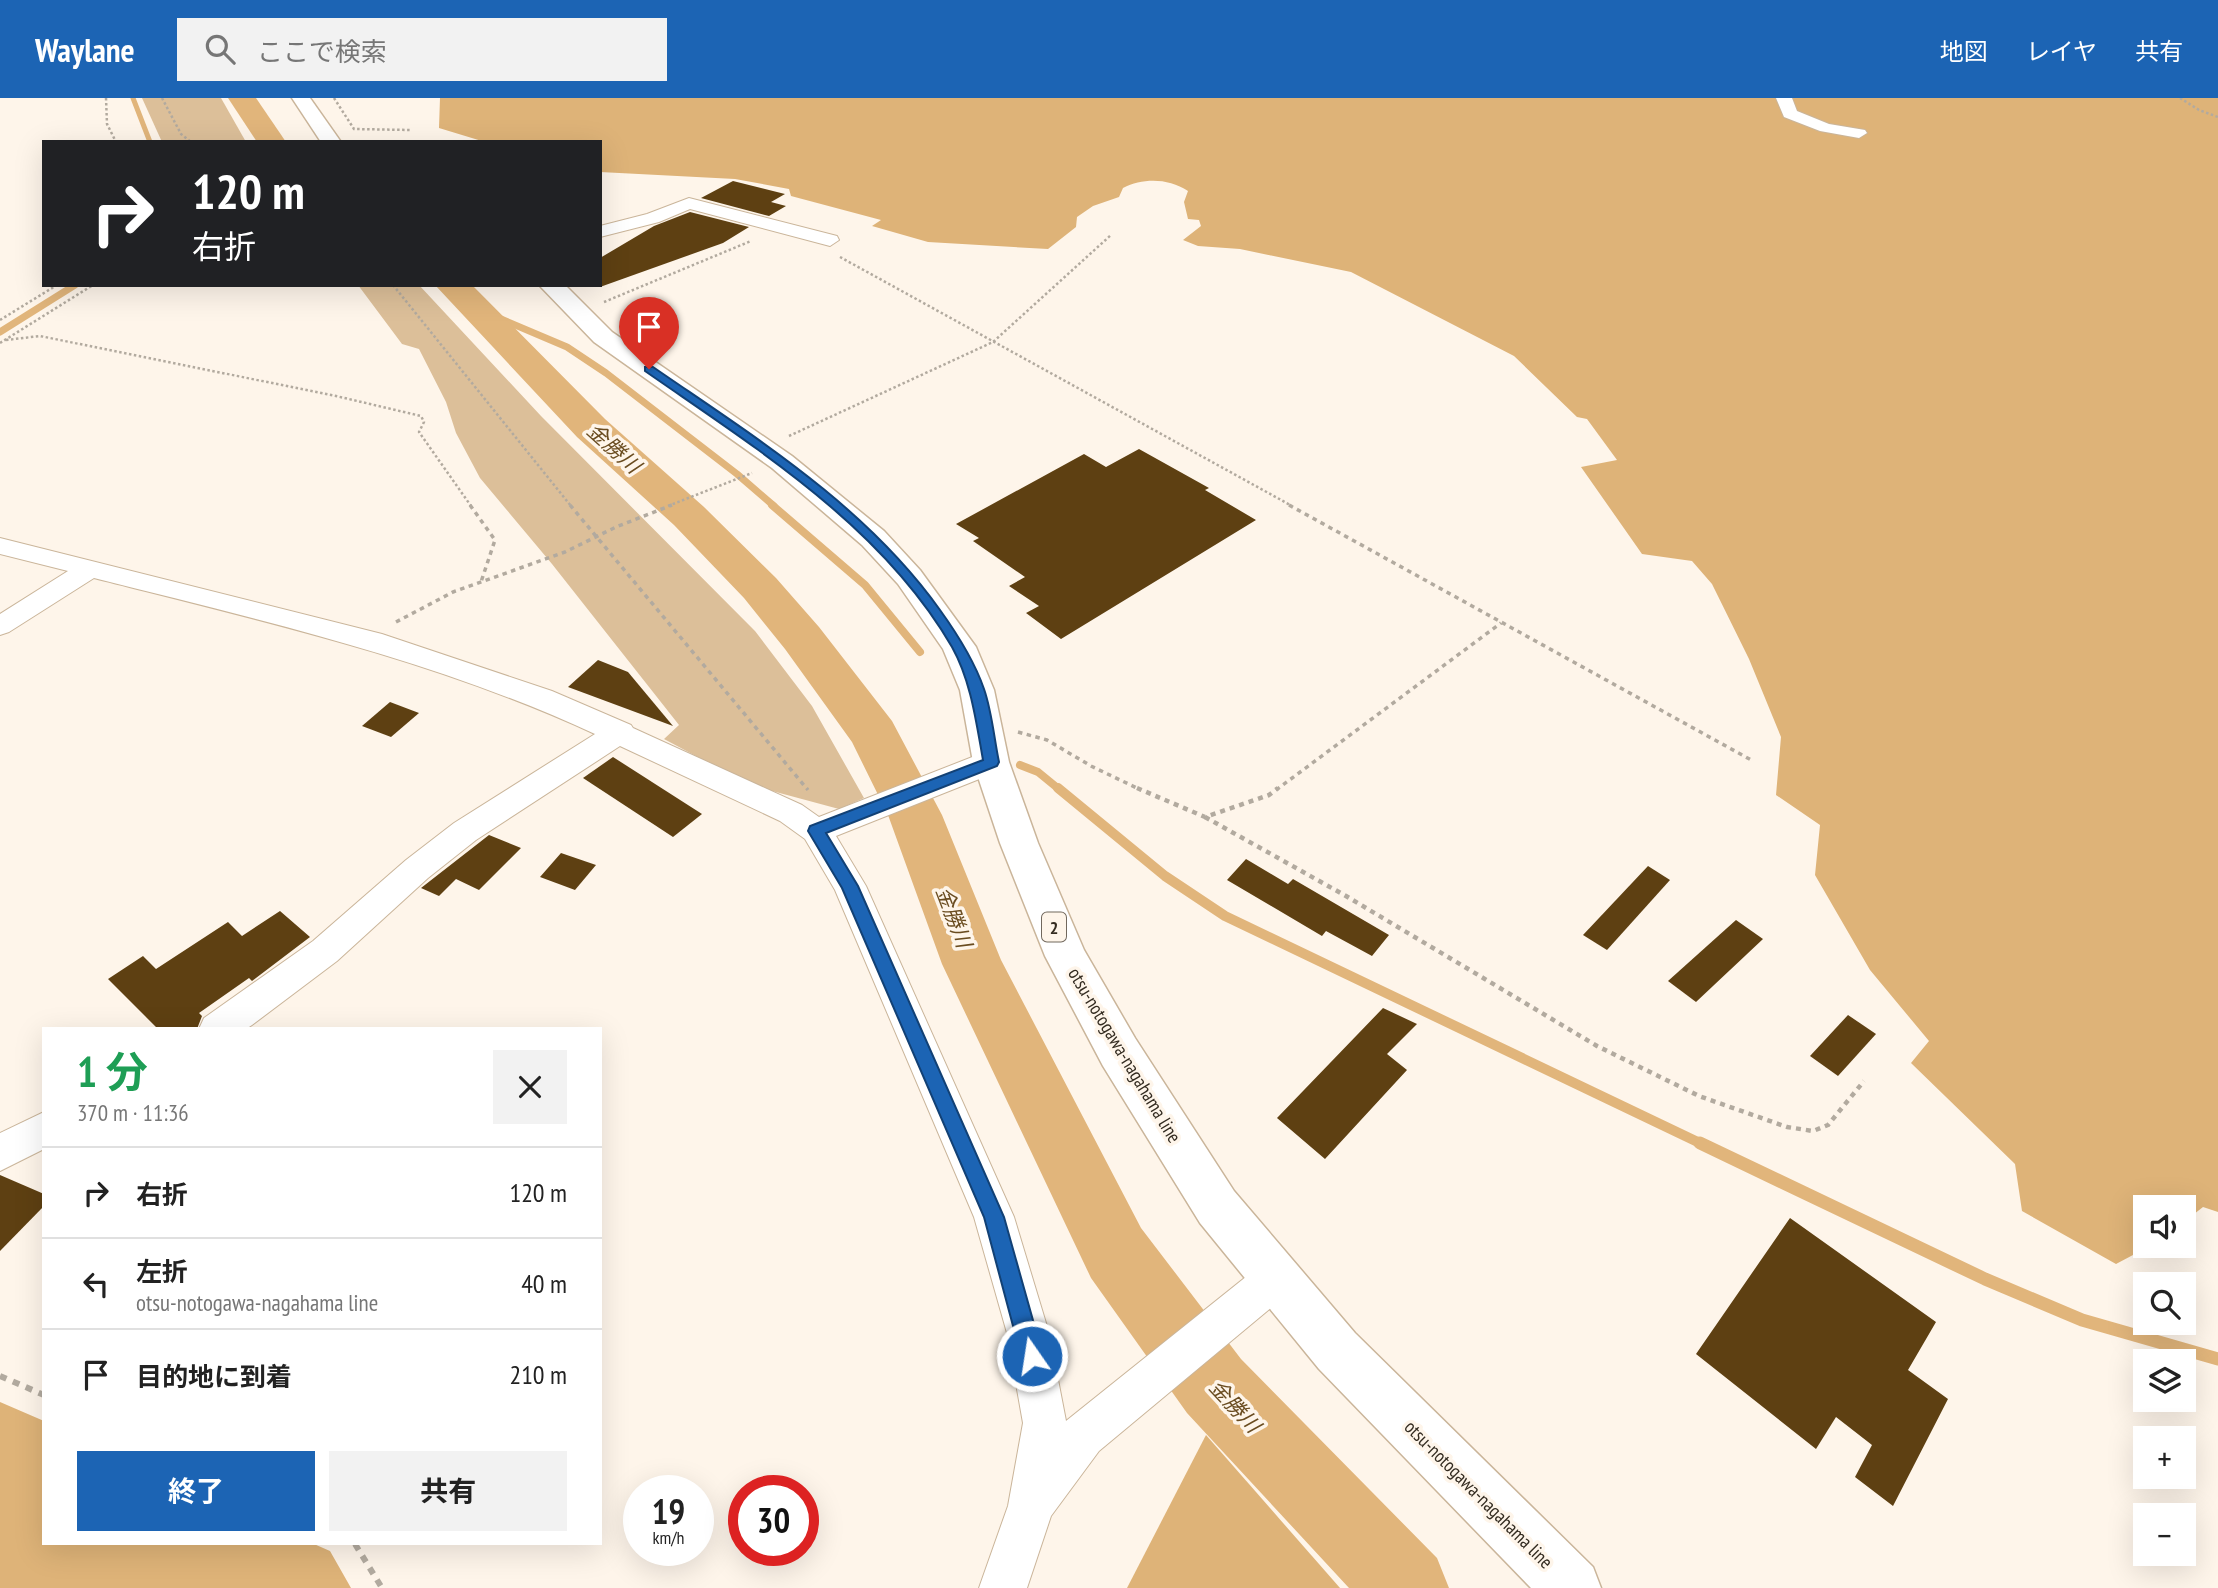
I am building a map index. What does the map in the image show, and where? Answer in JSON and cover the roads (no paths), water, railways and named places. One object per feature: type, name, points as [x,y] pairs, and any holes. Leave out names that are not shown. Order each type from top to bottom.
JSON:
[{"type":"main road","points":[[302,98],[330,140]]},
{"type":"main road","name":"otsu-notogawa-nagahama line","points":[[564,299],[603,337],[758,460],[873,538],[909,577],[959,647],[977,690],[983,754],[1072,968],[1119,1052],[1264,1287],[1337,1350],[1572,1588]]},
{"type":"street","points":[[1784,98],[1790,114],[1826,128],[1859,133]]},
{"type":"street","points":[[602,231],[653,218],[689,203],[830,246]]},
{"type":"street","points":[[0,546],[368,639],[542,698],[621,732],[791,813],[832,825],[983,754]]},
{"type":"street","points":[[0,626],[90,569]]},
{"type":"street","points":[[220,1027],[257,1003],[310,962],[387,898],[416,869],[498,810],[621,732]]},
{"type":"street","points":[[832,825],[850,886],[994,1217],[1028,1333],[1045,1423],[1031,1506],[1003,1588]]},
{"type":"street","points":[[0,1153],[42,1130]]},
{"type":"street","points":[[1031,1506],[1083,1435],[1264,1287]]},
{"type":"waterway","points":[[133,98],[149,140]]},
{"type":"waterway","name":"金勝川","points":[[242,98],[271,140]]},
{"type":"waterway","points":[[0,332],[72,287]]},
{"type":"waterway","name":"金勝川","points":[[454,287],[591,428],[689,516],[760,588],[802,638],[874,734],[915,815],[972,964],[1116,1253],[1214,1386],[1407,1588]]},
{"type":"waterway","points":[[475,308],[567,347],[606,373],[737,474],[774,506]]},
{"type":"waterway","points":[[772,505],[865,585],[920,652]]},
{"type":"waterway","points":[[1020,765],[1038,772],[1060,790]]},
{"type":"waterway","points":[[1058,788],[1165,876],[1225,916],[1704,1145]]},
{"type":"waterway","points":[[1700,1143],[1985,1279],[2082,1320],[2218,1359]]}]
